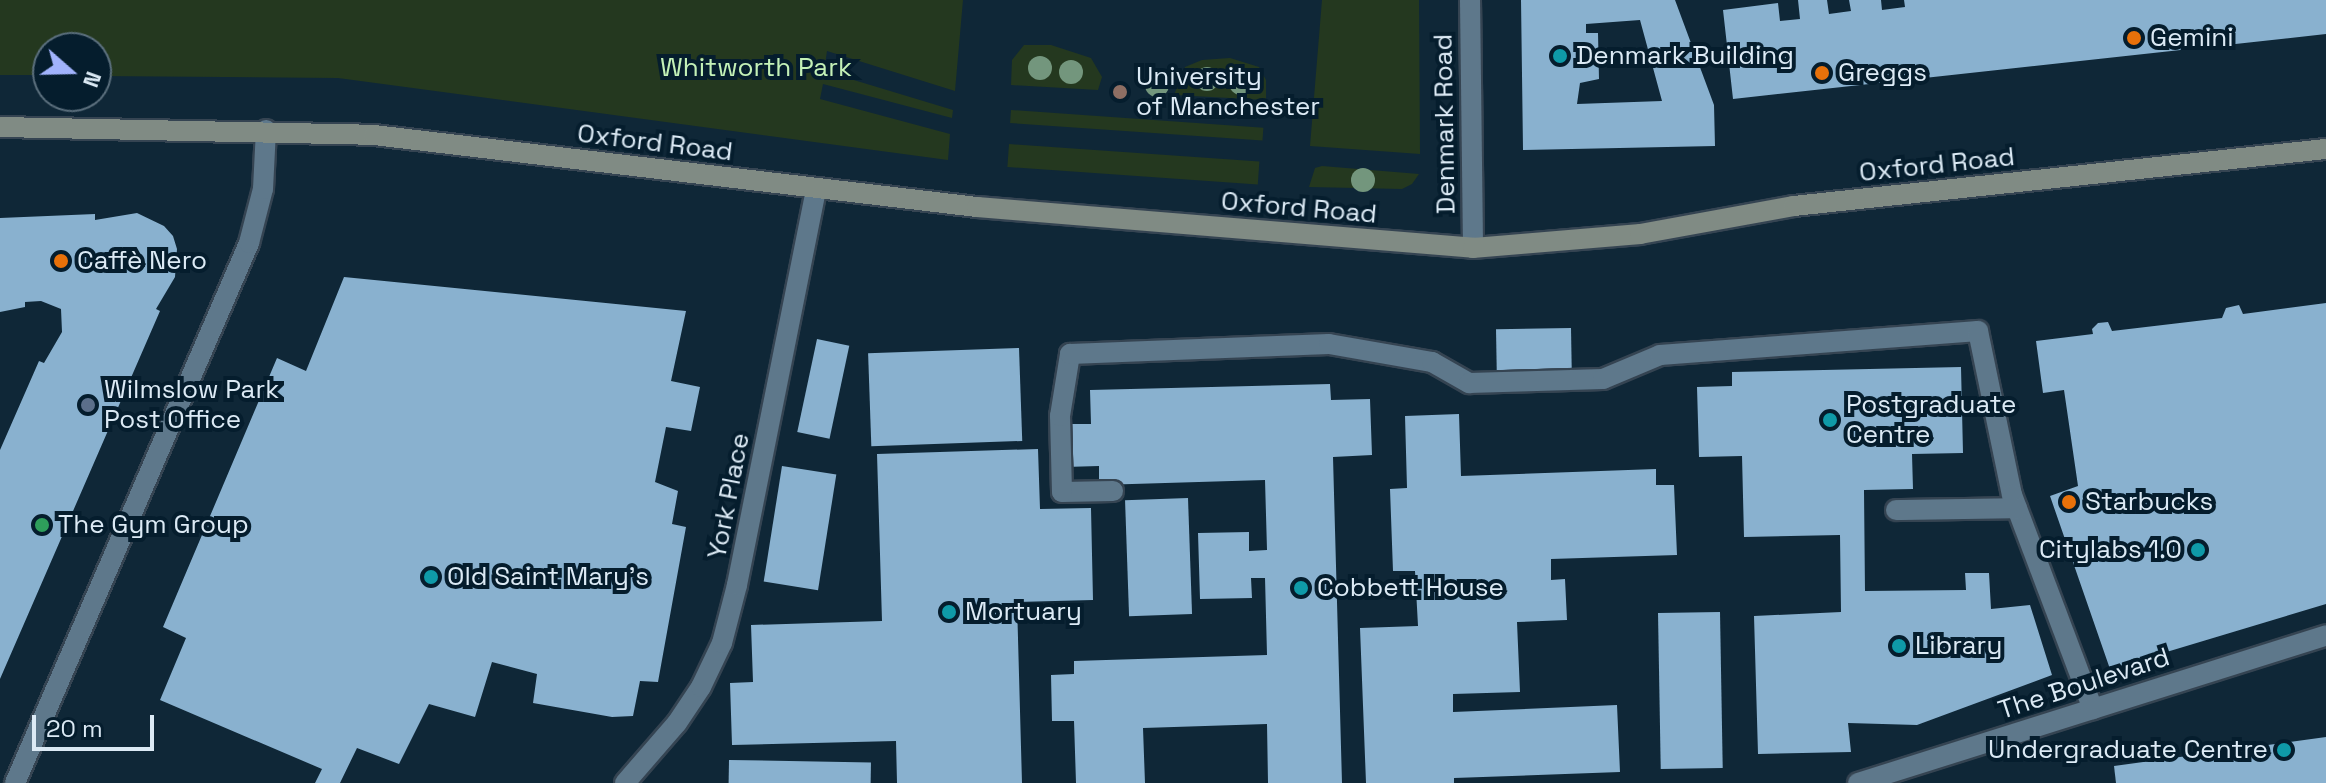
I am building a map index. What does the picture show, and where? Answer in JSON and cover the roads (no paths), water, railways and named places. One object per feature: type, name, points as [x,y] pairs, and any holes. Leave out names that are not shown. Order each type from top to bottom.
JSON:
[{"type":"main road","name":"Oxford Road","points":[[0,127],[266,130],[374,135],[816,190],[1008,210],[1473,248],[1640,234],[1794,206],[2326,149]]},
{"type":"street","name":"Denmark Road","points":[[1470,0],[1473,248]]},
{"type":"street","points":[[15,783],[249,243],[263,189],[266,130]]},
{"type":"street","name":"York Place","points":[[625,783],[677,723],[701,687],[722,643],[737,585],[816,190]]},
{"type":"street","points":[[1113,491],[1062,492],[1060,416],[1070,354],[1329,344],[1432,362],[1469,383],[1603,379],[1660,355],[1978,331],[2017,508],[2093,709]]},
{"type":"street","points":[[1896,510],[2017,508]]},
{"type":"street","name":"The Boulevard","points":[[1858,783],[2326,635]]},
{"type":"place","name":"Gemini","points":[[2134,38]]},
{"type":"place","name":"Denmark Building","points":[[1560,56]]},
{"type":"place","name":"Greggs","points":[[1822,73]]},
{"type":"place","name":"University of Manchester","points":[[1120,92]]},
{"type":"place","name":"Caffè Nero","points":[[61,261]]},
{"type":"place","name":"Wilmslow Park Post Office","points":[[88,405]]},
{"type":"place","name":"Postgraduate Centre","points":[[1830,420]]},
{"type":"place","name":"Starbucks","points":[[2069,502]]},
{"type":"place","name":"The Gym Group","points":[[42,525]]},
{"type":"place","name":"Citylabs 1.0","points":[[2198,550]]},
{"type":"place","name":"Old Saint Mary’s","points":[[431,577]]},
{"type":"place","name":"Cobbett House","points":[[1301,588]]},
{"type":"place","name":"Mortuary","points":[[949,612]]},
{"type":"place","name":"Library","points":[[1899,646]]},
{"type":"place","name":"Undergraduate Centre","points":[[2284,750]]},
{"type":"park label","name":"Whitworth Park","points":[[756,68]]}]
